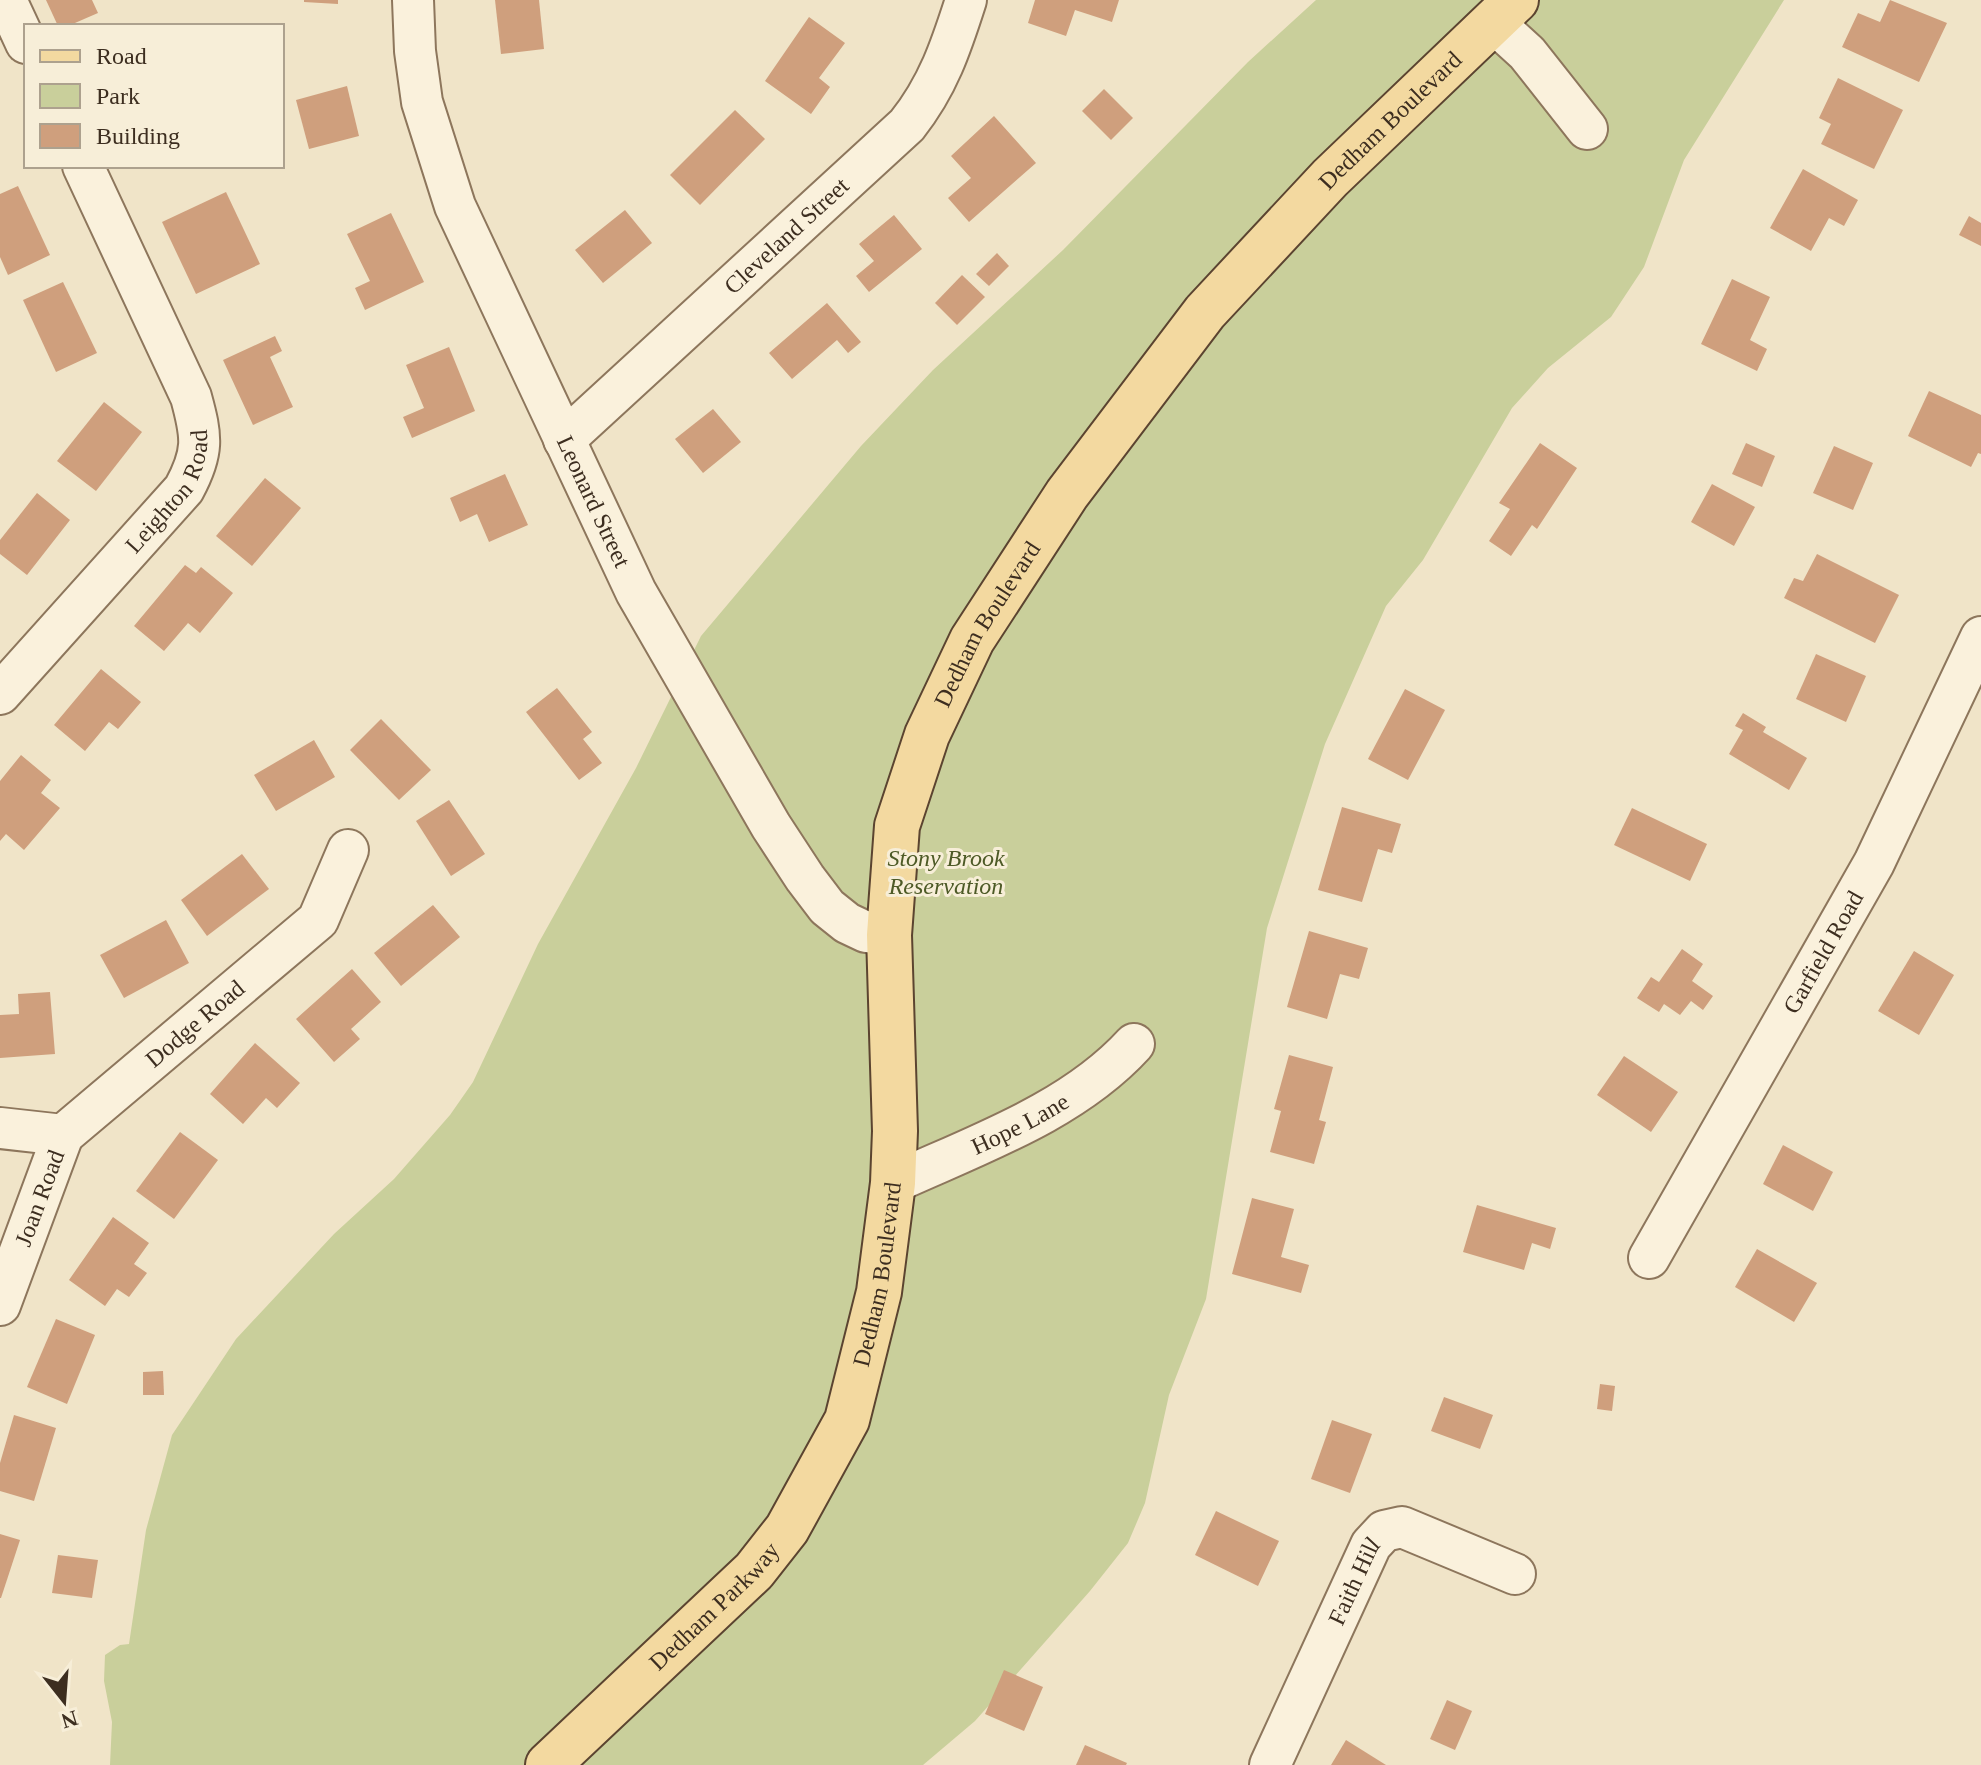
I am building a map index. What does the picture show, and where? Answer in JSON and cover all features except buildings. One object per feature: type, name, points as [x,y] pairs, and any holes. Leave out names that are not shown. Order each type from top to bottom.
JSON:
[{"type":"main road","name":"Dedham Boulevard","points":[[847,1420],[879,1292],[893,1183],[895,1131],[889,935],[897,826],[909,783],[949,684],[1004,586],[1067,494],[1205,312],[1330,178],[1505,11]]},
{"type":"main road","name":"Dedham Parkway","points":[[556,1762],[754,1571],[787,1529],[847,1420]]},
{"type":"street","points":[[6,0],[24,39]]},
{"type":"street","name":"Leonard Street","points":[[413,0],[415,51],[435,152],[455,206],[636,592],[771,826],[827,907],[866,932],[889,935]]},
{"type":"street","name":"Cleveland Street","points":[[564,440],[907,125],[930,97],[944,69],[966,0]]},
{"type":"street","points":[[1505,11],[1527,53],[1587,129]]},
{"type":"street","name":"Leighton Road","points":[[0,694],[184,489],[198,463],[201,434],[191,397],[84,168]]},
{"type":"street","name":"Garfield Road","points":[[1649,1258],[1874,863],[1981,637]]},
{"type":"street","name":"Dodge Road","points":[[63,1135],[318,920],[348,850]]},
{"type":"street","name":"Hope Lane","points":[[893,1183],[1060,1104],[1101,1078],[1134,1044]]},
{"type":"street","points":[[0,1128],[63,1135]]},
{"type":"street","name":"Joan Road","points":[[0,1305],[63,1135]]},
{"type":"street","name":"Faith Hill","points":[[1270,1765],[1371,1545],[1384,1531],[1402,1527],[1515,1574]]},
{"type":"green space","name":"Stony Brook Reservation","points":[[1316,0],[1784,0],[1684,160],[1644,267],[1611,317],[1548,368],[1512,408],[1423,560],[1386,606],[1325,744],[1267,928],[1206,1299],[1169,1395],[1145,1503],[1128,1543],[1090,1591],[975,1721],[923,1765],[110,1765],[112,1722],[104,1681],[105,1655],[120,1645],[129,1644],[146,1530],[172,1435],[236,1339],[334,1234],[394,1179],[450,1115],[473,1082],[538,944],[636,768],[701,636],[861,446],[933,370],[1063,250],[1248,62]]}]
